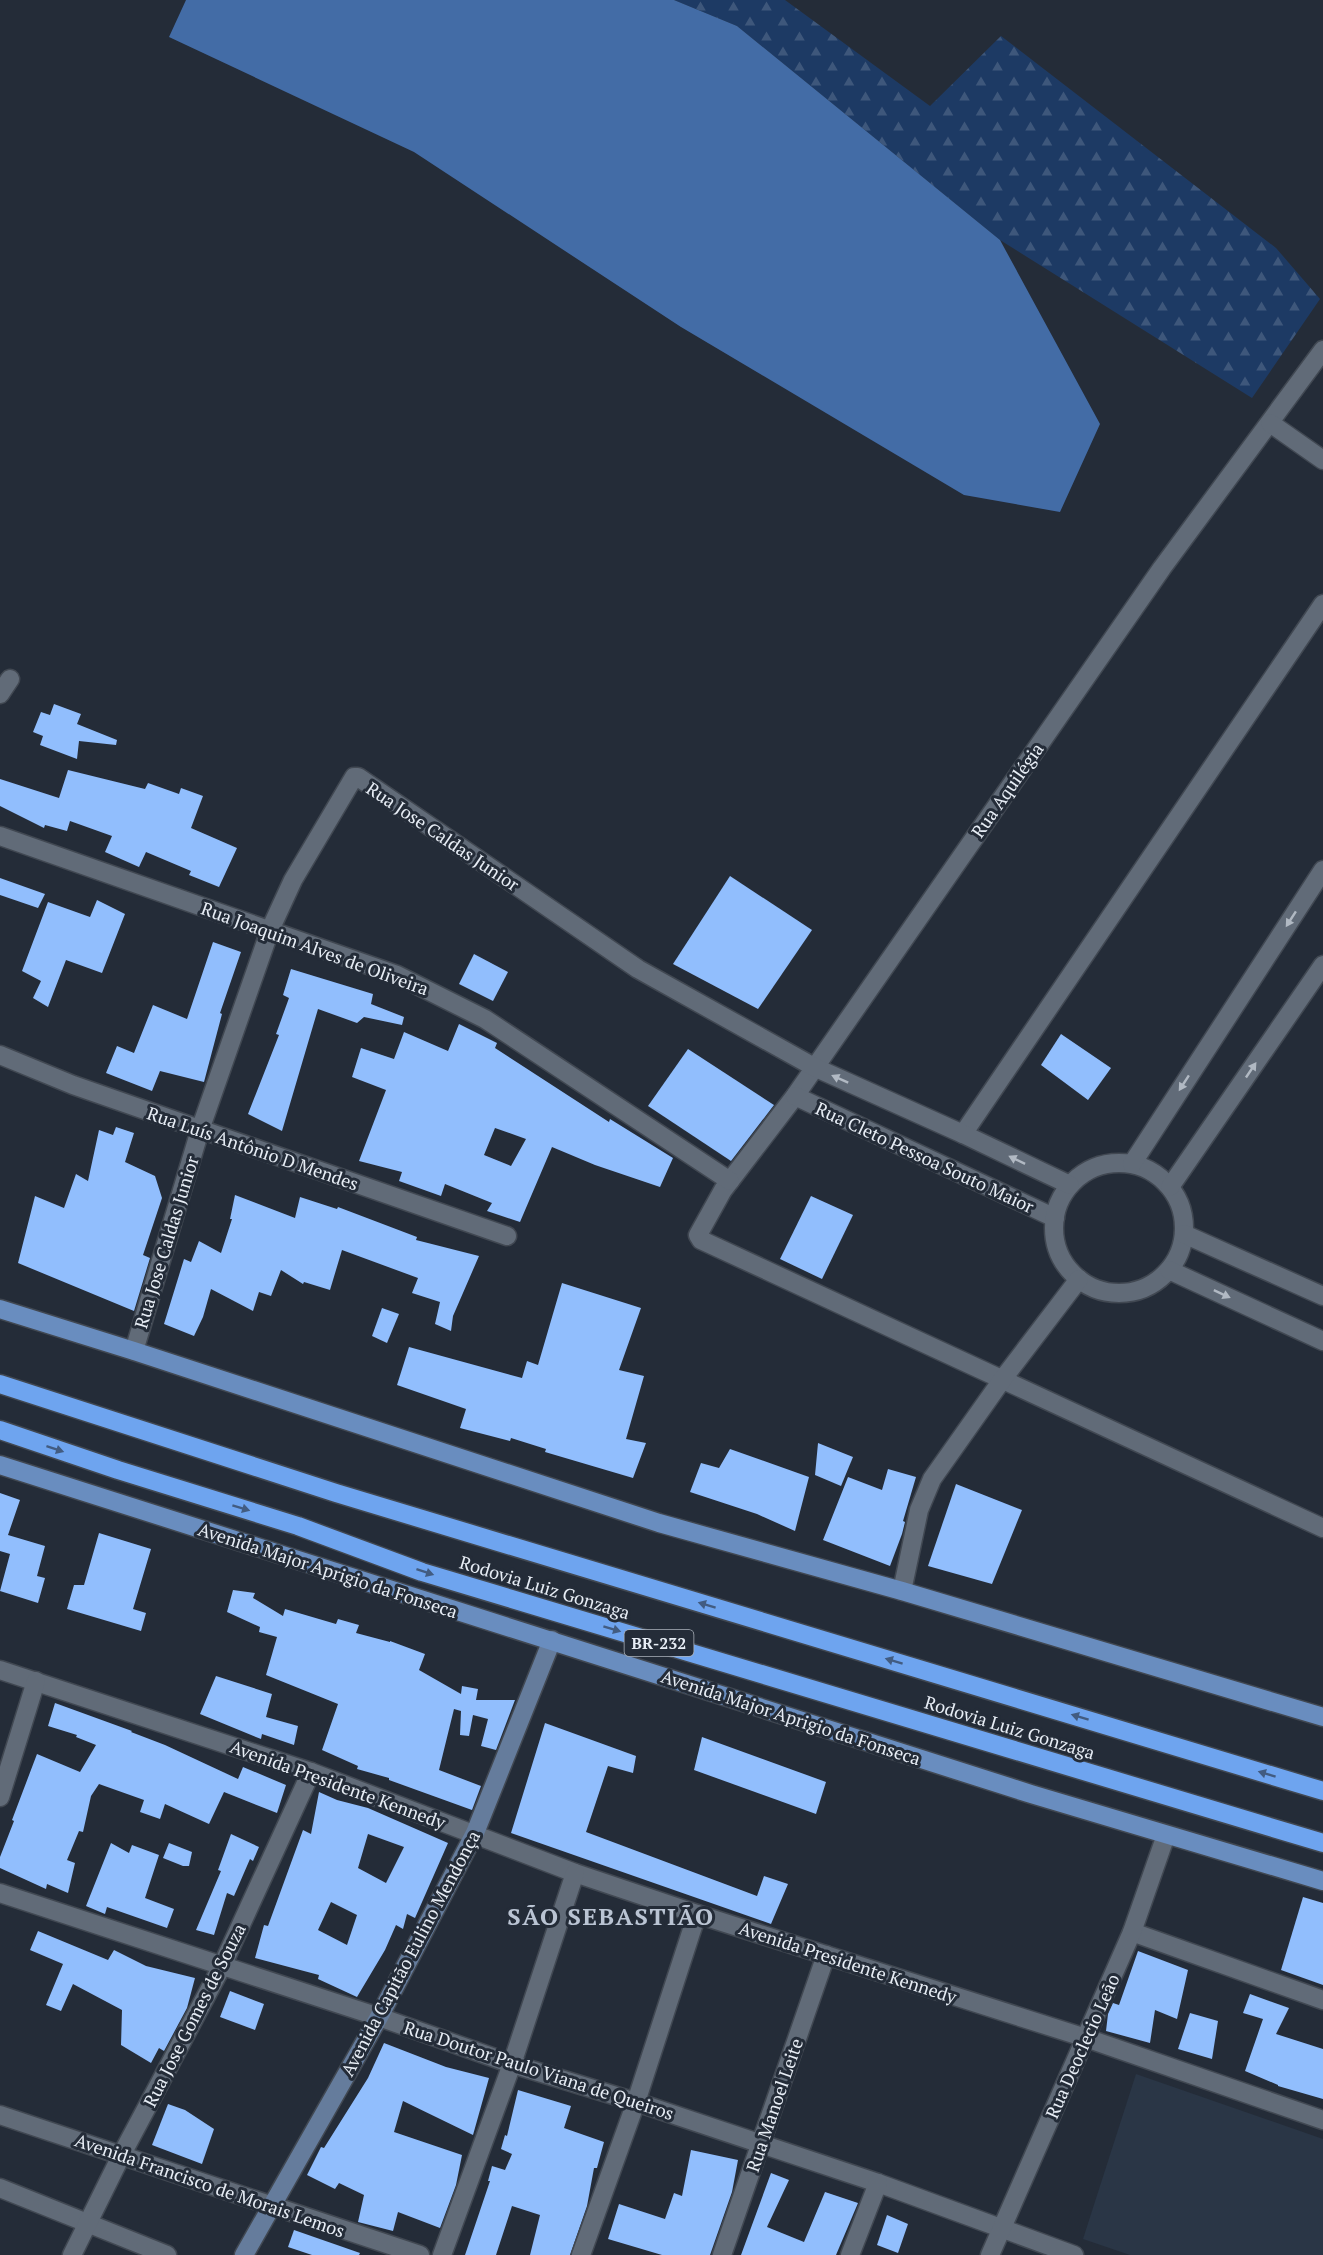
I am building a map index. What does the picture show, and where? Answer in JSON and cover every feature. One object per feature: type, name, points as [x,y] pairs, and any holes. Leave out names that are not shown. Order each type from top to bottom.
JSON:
[{"type":"highway","name":"Rodovia Luiz Gonzaga","points":[[0,1384],[336,1493],[1323,1791]]},
{"type":"highway","name":"Rodovia Luiz Gonzaga","points":[[0,1430],[118,1470],[298,1526],[422,1572],[1323,1843]]},
{"type":"main road","points":[[0,1309],[659,1523],[902,1591],[1322,1714]]},
{"type":"main road","name":"Avenida Major Aprigio da Fonseca","points":[[0,1465],[1020,1791],[1323,1881]]},
{"type":"main road","name":"Avenida Capitão Eulino Mendonça","points":[[244,2255],[379,2017],[475,1833],[552,1640]]},
{"type":"street","name":"Rua Aquilégia","points":[[1002,1380],[702,1240],[698,1235],[730,1181],[795,1096],[1162,568],[1323,350]]},
{"type":"street","points":[[1270,423],[1323,460]]},
{"type":"street","points":[[963,1134],[1323,604]]},
{"type":"street","name":"Rua Jose Caldas Junior","points":[[134,1351],[200,1130],[270,930],[293,880],[351,780],[356,777],[638,969],[814,1067]]},
{"type":"street","name":"Rua Joaquim Alves de Oliveira","points":[[0,836],[396,975],[485,1019],[730,1181]]},
{"type":"street","points":[[1132,1164],[1323,870]]},
{"type":"street","points":[[1170,1187],[1323,965]]},
{"type":"street","name":"Rua Luís Antônio D Mendes","points":[[0,1055],[73,1085],[507,1236]]},
{"type":"street","name":"Rua Cleto Pessoa Souto Maior","points":[[814,1067],[1070,1185]]},
{"type":"street","name":"Rua Cleto Pessoa Souto Maior","points":[[795,1096],[1055,1218]]},
{"type":"street","points":[[1114,1163],[1132,1164],[1146,1168],[1160,1177],[1170,1187],[1179,1202],[1184,1234],[1180,1253],[1169,1270],[1154,1283],[1135,1291],[1126,1292],[1116,1293],[1096,1289],[1079,1279],[1064,1262],[1055,1241],[1055,1218],[1060,1201],[1070,1185],[1082,1174],[1098,1166],[1114,1163]]},
{"type":"street","points":[[1184,1234],[1320,1289]]},
{"type":"street","points":[[1169,1270],[1323,1341]]},
{"type":"street","points":[[902,1591],[925,1492],[1002,1380],[1079,1279]]},
{"type":"street","points":[[1002,1380],[1323,1528]]},
{"type":"street","name":"Avenida Presidente Kennedy","points":[[0,1670],[311,1772],[575,1873],[1086,2038],[1323,2121]]},
{"type":"street","points":[[0,1797],[36,1682]]},
{"type":"street","name":"Rua Jose Gomes de Souza","points":[[72,2255],[122,2154],[222,1966],[311,1772]]},
{"type":"street","name":"Rua Deoclecio Leão","points":[[990,2255],[1000,2227],[1132,1932],[1166,1835]]},
{"type":"street","points":[[442,2255],[512,2064],[575,1873]]},
{"type":"street","name":"Rua Doutor Paulo Viana de Queiros","points":[[0,1893],[379,2017],[512,2064],[760,2143],[878,2183],[1074,2255]]},
{"type":"street","points":[[581,2255],[636,2102],[697,1914]]},
{"type":"street","points":[[1132,1932],[1323,2000]]},
{"type":"street","name":"Rua Manoel Leite","points":[[722,2255],[826,1954]]},
{"type":"street","name":"Avenida Francisco de Morais Lemos","points":[[0,2115],[420,2255]]},
{"type":"street","points":[[850,2255],[878,2183]]},
{"type":"street","points":[[0,2187],[167,2255]]},
{"type":"shaded area","points":[[186,0],[674,0],[737,26],[1000,240],[1100,424],[1060,512],[964,495],[681,327],[414,152],[169,37]]},
{"type":"shaded area","points":[[1136,2074],[1323,2139],[1323,2255],[1130,2255],[1083,2239]]},
{"type":"green space","points":[[674,0],[785,0],[930,106],[1001,36],[1276,248],[1320,299],[1252,398],[1000,240],[737,26]]},
{"type":"building","points":[[54,704],[81,714],[77,724],[117,740],[116,745],[79,741],[77,759],[40,745],[43,736],[33,732],[41,712],[50,715]]},
{"type":"building","points":[[68,770],[145,789],[148,783],[179,794],[181,788],[203,796],[191,828],[237,848],[219,887],[189,875],[191,871],[146,852],[139,867],[105,852],[112,836],[70,821],[67,831],[45,825],[44,828],[0,806],[0,779],[59,798]]},
{"type":"building","points":[[730,876],[812,930],[758,1009],[673,964]]},
{"type":"building","points":[[0,878],[45,894],[38,908],[0,895]]},
{"type":"building","points":[[97,900],[125,914],[102,973],[66,960],[48,1007],[33,998],[41,981],[22,971],[48,902],[90,917]]},
{"type":"building","points":[[213,942],[241,952],[220,1013],[222,1014],[204,1082],[160,1071],[152,1091],[106,1073],[117,1046],[134,1053],[153,1005],[187,1019]]},
{"type":"building","points":[[474,954],[508,972],[493,1001],[459,984]]},
{"type":"building","points":[[291,969],[373,994],[371,1004],[404,1017],[402,1025],[364,1017],[357,1023],[318,1009],[282,1131],[248,1114],[279,1035],[276,1034],[289,998],[283,995]]},
{"type":"building","points":[[459,1024],[497,1043],[495,1048],[609,1122],[610,1119],[673,1158],[660,1187],[595,1165],[552,1147],[520,1222],[487,1211],[492,1203],[445,1184],[441,1196],[399,1181],[402,1172],[359,1161],[386,1090],[352,1077],[361,1048],[394,1059],[404,1032],[448,1051]],"holes":[[[495,1128],[526,1139],[511,1166],[484,1155]]]},
{"type":"building","points":[[1061,1034],[1111,1068],[1088,1100],[1041,1065]]},
{"type":"building","points":[[688,1049],[774,1105],[731,1161],[648,1106]]},
{"type":"building","points":[[116,1127],[134,1133],[125,1162],[155,1176],[162,1198],[143,1255],[150,1258],[134,1311],[18,1263],[35,1196],[64,1208],[76,1174],[88,1181],[99,1130],[113,1135]]},
{"type":"building","points":[[235,1195],[295,1218],[300,1197],[337,1209],[338,1207],[417,1237],[416,1240],[479,1256],[453,1316],[451,1331],[435,1324],[440,1302],[412,1293],[418,1278],[342,1250],[330,1290],[304,1282],[303,1284],[281,1270],[271,1296],[259,1292],[253,1311],[211,1289],[203,1317],[194,1336],[164,1324],[184,1259],[191,1262],[199,1241],[221,1253],[232,1219],[230,1219]]},
{"type":"building","points":[[811,1196],[853,1215],[822,1279],[780,1259]]},
{"type":"building","points":[[562,1283],[641,1308],[619,1370],[644,1376],[626,1439],[646,1443],[633,1478],[545,1452],[546,1449],[511,1438],[510,1441],[460,1428],[466,1409],[397,1385],[409,1347],[522,1378],[527,1361],[538,1365]]},
{"type":"building","points":[[382,1308],[399,1314],[387,1343],[372,1336]]},
{"type":"building","points":[[818,1443],[853,1457],[841,1486],[815,1475]]},
{"type":"building","points":[[730,1449],[809,1477],[795,1531],[757,1514],[690,1492],[701,1463],[719,1468]]},
{"type":"building","points":[[888,1469],[916,1477],[903,1521],[905,1522],[902,1534],[890,1566],[823,1540],[848,1477],[882,1490]]},
{"type":"building","points":[[956,1484],[1022,1510],[992,1584],[928,1566]]},
{"type":"building","points":[[0,1493],[20,1500],[8,1535],[45,1546],[37,1576],[45,1578],[38,1603],[0,1591],[10,1554],[0,1551]]},
{"type":"building","points":[[99,1533],[151,1549],[133,1609],[146,1613],[141,1631],[67,1609],[74,1585],[84,1585]]},
{"type":"building","points":[[233,1590],[255,1593],[253,1598],[283,1616],[285,1609],[336,1624],[338,1619],[359,1625],[356,1633],[390,1641],[425,1654],[419,1670],[461,1694],[462,1686],[478,1689],[476,1700],[515,1700],[496,1750],[481,1746],[488,1719],[473,1715],[469,1736],[460,1735],[461,1711],[454,1709],[439,1770],[481,1786],[472,1810],[389,1780],[389,1778],[357,1769],[358,1766],[322,1750],[338,1704],[266,1675],[277,1637],[259,1632],[260,1627],[227,1612]]},
{"type":"building","points":[[216,1676],[272,1694],[266,1717],[298,1726],[294,1745],[262,1734],[261,1739],[200,1714]]},
{"type":"building","points":[[55,1703],[132,1731],[238,1779],[243,1767],[286,1785],[277,1813],[224,1792],[209,1824],[165,1804],[160,1819],[140,1812],[144,1800],[99,1784],[91,1796],[83,1832],[79,1831],[67,1860],[75,1863],[68,1893],[47,1884],[46,1889],[0,1868],[0,1857],[14,1821],[12,1820],[37,1754],[80,1772],[96,1745],[76,1737],[77,1735],[48,1726]]},
{"type":"building","points":[[545,1723],[636,1756],[633,1773],[608,1766],[586,1832],[757,1896],[764,1876],[788,1884],[771,1924],[511,1833]]},
{"type":"building","points":[[702,1737],[826,1782],[816,1814],[694,1770]]},
{"type":"building","points":[[319,1792],[337,1800],[368,1808],[448,1843],[415,1918],[407,1914],[403,1929],[396,1925],[385,1950],[357,1997],[318,1979],[319,1975],[255,1958],[264,1925],[268,1926],[303,1830],[311,1834]],"holes":[[[368,1834],[404,1847],[386,1883],[358,1868]],[[331,1902],[357,1915],[347,1945],[318,1930]]]},
{"type":"building","points":[[231,1834],[259,1847],[253,1861],[250,1859],[234,1896],[227,1893],[214,1935],[196,1930],[221,1871],[218,1870]]},
{"type":"building","points":[[111,1843],[129,1853],[132,1845],[159,1855],[145,1898],[174,1909],[167,1928],[107,1907],[105,1914],[86,1906]]},
{"type":"building","points":[[169,1843],[192,1852],[189,1866],[163,1858]]},
{"type":"building","points":[[1303,1897],[1323,1903],[1323,1985],[1281,1970]]},
{"type":"building","points":[[38,1931],[108,1960],[114,1950],[146,1966],[195,1978],[187,2008],[164,2051],[159,2048],[151,2063],[121,2045],[122,2010],[73,1984],[61,2011],[46,2005],[63,1964],[30,1950]]},
{"type":"building","points":[[1138,1951],[1188,1970],[1177,2019],[1155,2010],[1150,2043],[1106,2031],[1108,2014],[1113,2003],[1119,2005]]},
{"type":"building","points":[[230,1991],[264,2004],[255,2030],[220,2017]]},
{"type":"building","points":[[1250,1994],[1289,2008],[1276,2034],[1323,2049],[1323,2099],[1278,2086],[1245,2071],[1263,2019],[1243,2013]]},
{"type":"building","points":[[1190,2013],[1218,2021],[1212,2059],[1178,2049]]},
{"type":"building","points":[[384,2043],[446,2067],[489,2078],[473,2135],[403,2101],[394,2132],[462,2155],[456,2185],[440,2228],[398,2212],[393,2231],[358,2222],[364,2195],[339,2183],[335,2189],[307,2175],[321,2147],[324,2148],[368,2078]]},
{"type":"building","points":[[518,2090],[571,2106],[564,2128],[604,2142],[597,2168],[594,2168],[587,2206],[570,2255],[530,2255],[540,2215],[512,2206],[496,2255],[465,2255],[490,2181],[488,2181],[492,2166],[505,2170],[512,2154],[501,2149],[505,2135],[507,2136]]},
{"type":"building","points":[[168,2104],[185,2110],[214,2129],[202,2164],[152,2145]]},
{"type":"building","points":[[691,2150],[738,2160],[732,2192],[710,2255],[662,2255],[608,2239],[619,2204],[665,2219],[674,2193],[682,2196]]},
{"type":"building","points":[[771,2173],[789,2180],[767,2227],[804,2242],[825,2192],[858,2203],[836,2255],[741,2255]]},
{"type":"building","points":[[887,2215],[908,2224],[898,2253],[877,2245]]},
{"type":"building","points":[[294,2230],[360,2253],[359,2255],[312,2255],[288,2247]]},
{"type":"district","name":"SÃO SEBASTIÃO","points":[[611,1916]]}]
